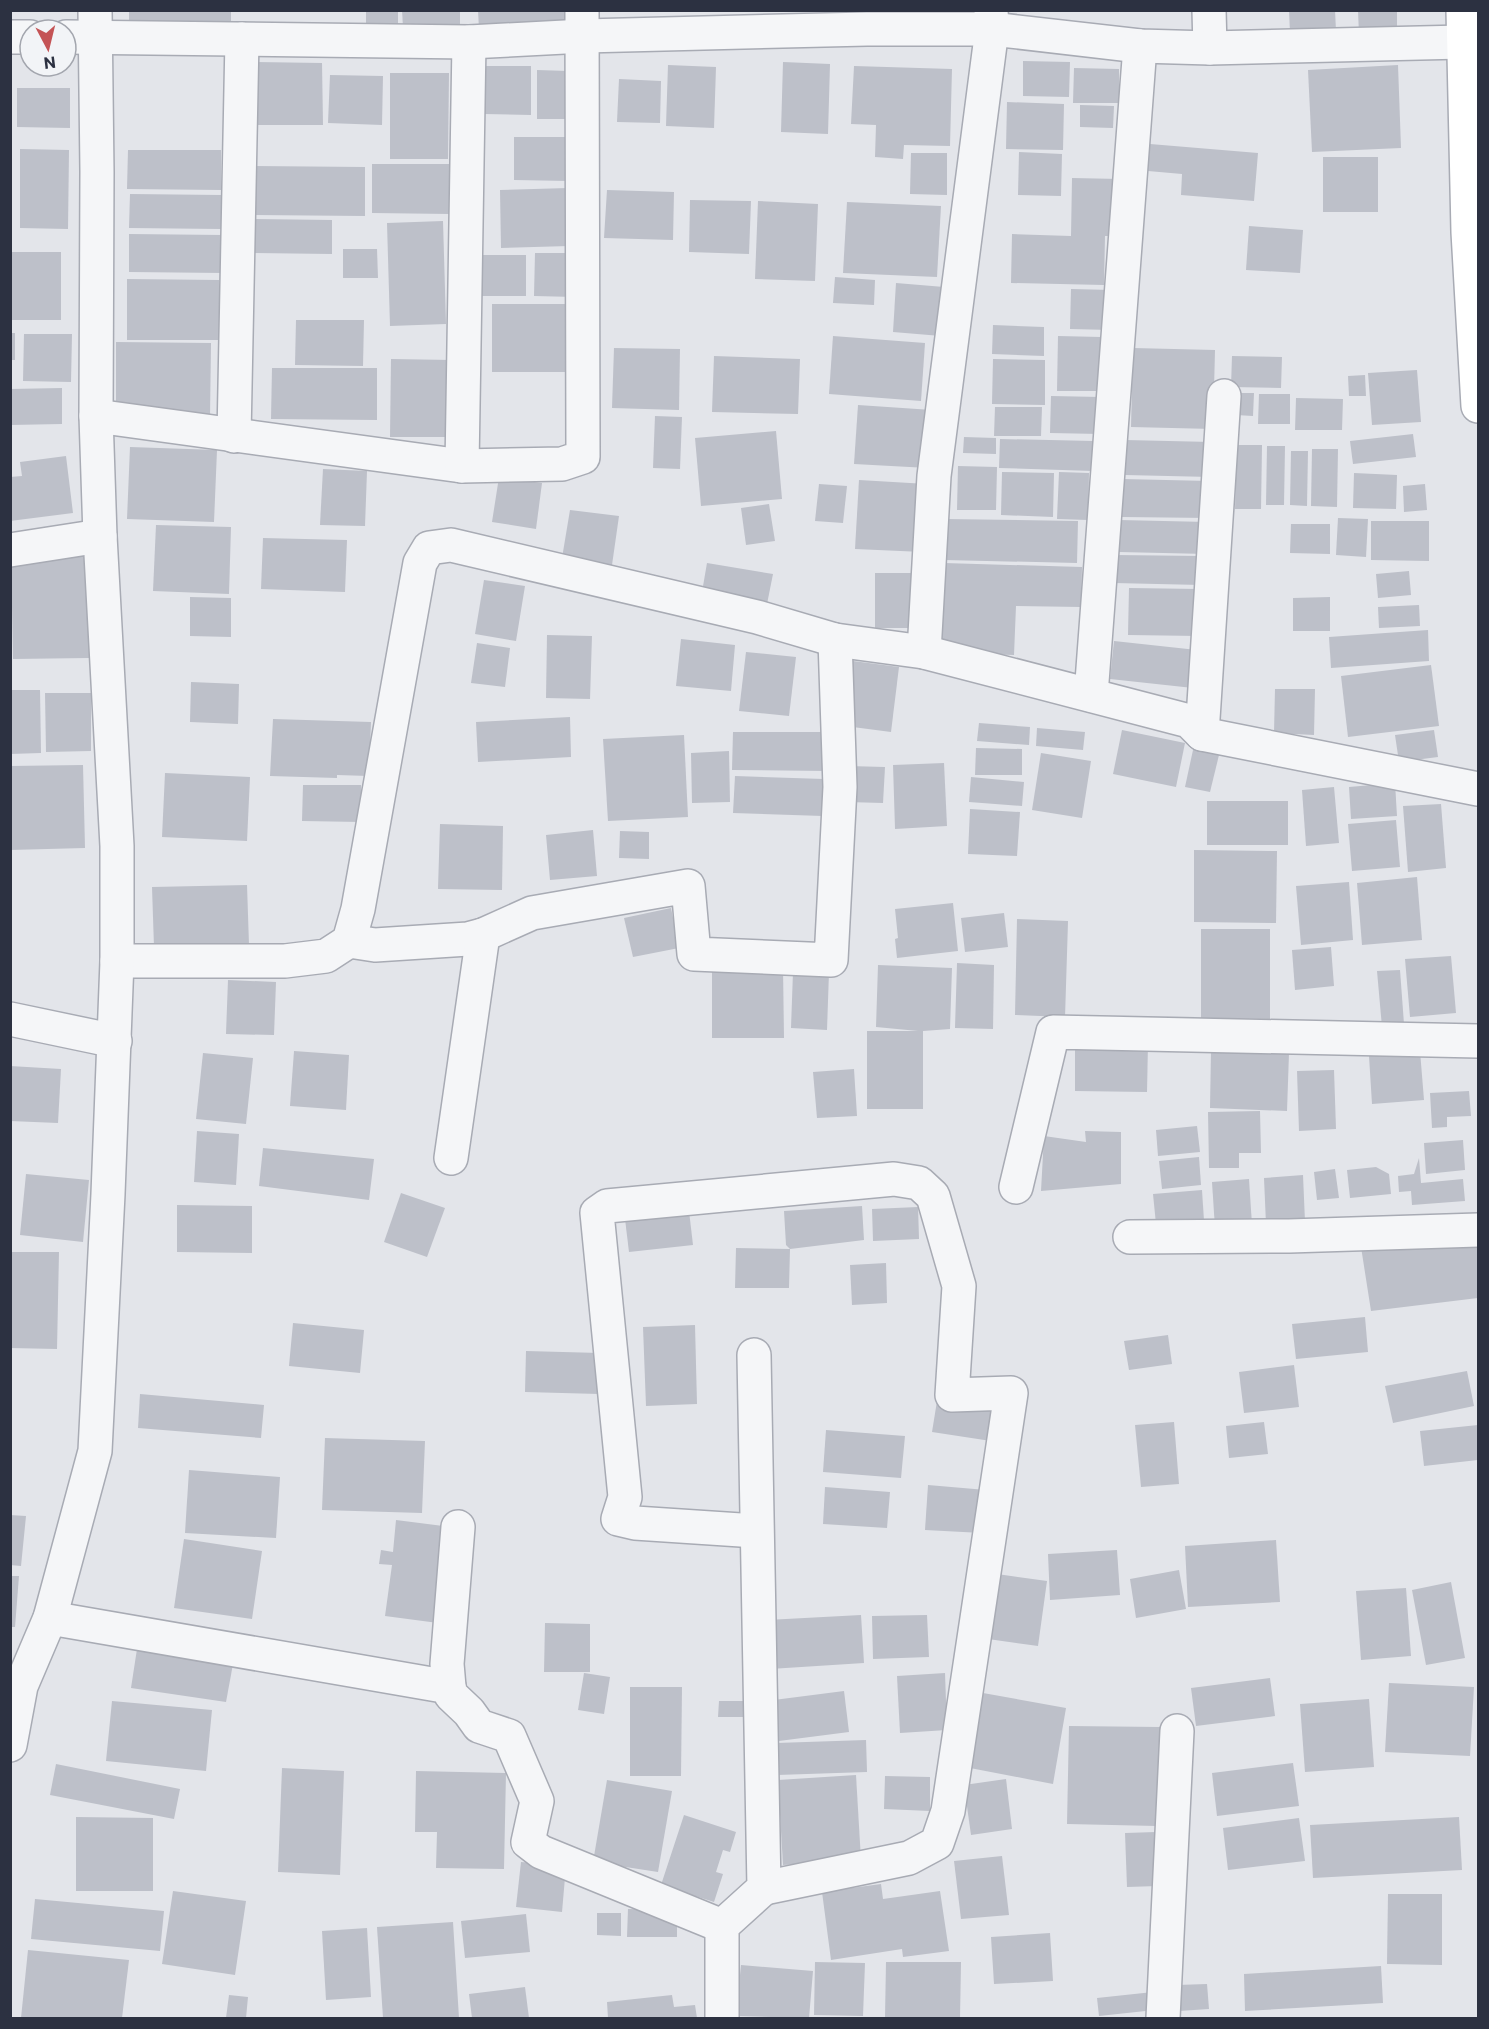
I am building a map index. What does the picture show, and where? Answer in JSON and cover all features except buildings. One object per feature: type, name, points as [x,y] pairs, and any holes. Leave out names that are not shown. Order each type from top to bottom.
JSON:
[{"type":"main road","points":[[1463,26],[1479,406]]},
{"type":"street","points":[[1209,10],[1210,48]]},
{"type":"street","points":[[10,1745],[16,1685],[50,1618],[95,1451],[115,1041],[117,846],[100,536],[96,416],[97,172],[85,28],[242,39],[469,42],[583,23],[867,29],[992,20],[1140,46],[1210,48],[1463,26]]},
{"type":"street","points":[[924,652],[934,476],[992,20]]},
{"type":"street","points":[[96,416],[462,466],[562,464],[583,457],[583,23]]},
{"type":"street","points":[[234,436],[242,39]]},
{"type":"street","points":[[462,466],[469,42]]},
{"type":"street","points":[[1091,695],[1140,46]]},
{"type":"street","points":[[1202,734],[1224,396]]},
{"type":"street","points":[[10,550],[100,536]]},
{"type":"street","points":[[117,961],[285,961],[326,956],[349,941],[358,909],[420,563],[429,548],[451,546],[756,617],[835,640],[924,652],[1189,721],[1202,734],[1479,789]]},
{"type":"street","points":[[349,941],[375,945],[468,939],[483,935],[532,913],[688,886],[694,954],[831,960],[840,787],[835,640]]},
{"type":"street","points":[[451,1158],[483,935]]},
{"type":"street","points":[[10,1019],[115,1041]]},
{"type":"street","points":[[1016,1186],[1053,1032],[1479,1041]]},
{"type":"street","points":[[722,2019],[722,1926],[764,1888],[909,1858],[937,1843],[948,1811],[1011,1393],[952,1395],[959,1286],[933,1196],[919,1183],[894,1179],[607,1206],[597,1212],[625,1497],[618,1519],[635,1523],[756,1530]]},
{"type":"street","points":[[1130,1238],[1479,1230]]},
{"type":"street","points":[[754,1355],[764,1888]]},
{"type":"street","points":[[458,1527],[447,1664],[449,1687],[451,1695],[469,1712],[479,1726],[509,1736],[537,1801],[528,1842],[541,1852],[722,1926]]},
{"type":"street","points":[[50,1618],[449,1687]]},
{"type":"street","points":[[1162,2019],[1177,1731]]}]
